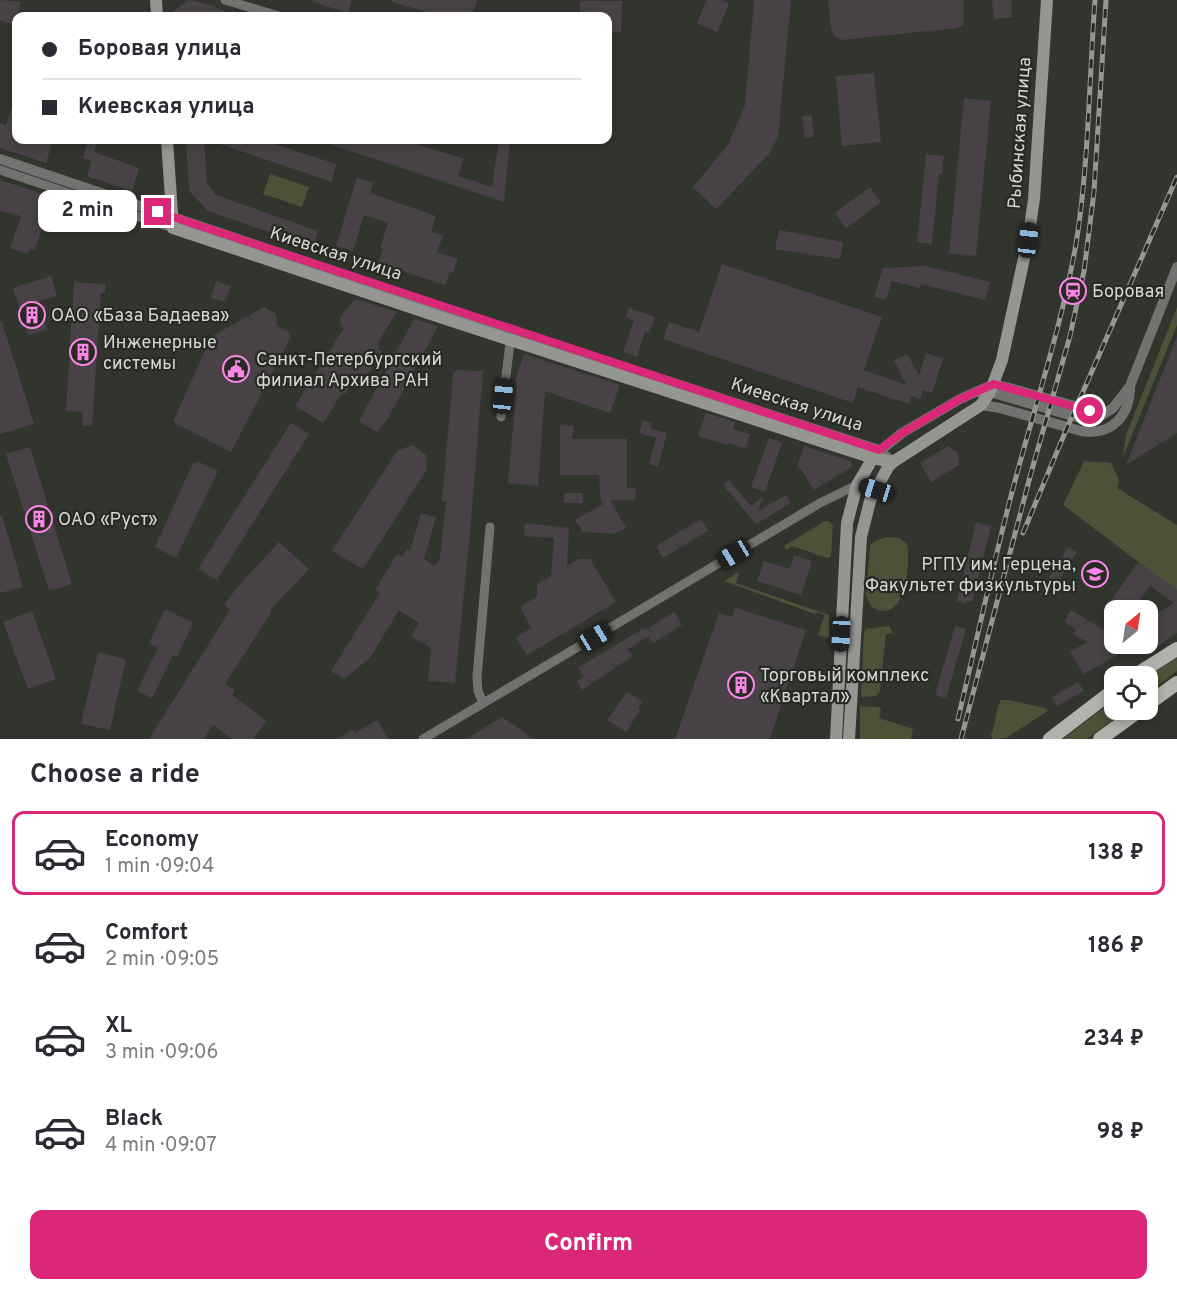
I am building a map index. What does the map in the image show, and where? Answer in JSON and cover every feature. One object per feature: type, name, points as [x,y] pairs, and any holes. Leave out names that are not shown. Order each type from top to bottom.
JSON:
[{"type":"main road","name":"Рыбинская улица","points":[[981,405],[992,388],[1010,326],[1028,240],[1034,189],[1047,0]]},
{"type":"main road","points":[[167,144],[172,222]]},
{"type":"main road","name":"Киевская улица","points":[[172,222],[876,454],[893,462]]},
{"type":"main road","points":[[849,739],[861,537],[867,511],[876,490],[893,462],[981,405]]},
{"type":"main road","points":[[836,739],[847,523],[857,484],[876,454]]},
{"type":"main road","points":[[1150,666],[1177,649]]},
{"type":"main road","points":[[1158,697],[1177,683]]},
{"type":"main road","points":[[1050,739],[1104,698]]},
{"type":"main road","points":[[1100,739],[1126,720]]},
{"type":"street","points":[[225,0],[266,12]]},
{"type":"street","name":"Киевская улица","points":[[0,159],[172,222]]},
{"type":"street","name":"Киевская улица","points":[[0,170],[172,222]]},
{"type":"street","points":[[876,454],[902,433],[960,399],[992,388],[1045,403],[1087,420],[1104,414],[1117,404],[1130,386],[1177,267]]},
{"type":"street","points":[[501,417],[511,335]]},
{"type":"street","points":[[981,405],[1088,432],[1103,430],[1115,424],[1124,413],[1130,400],[1130,386]]},
{"type":"street","points":[[423,739],[817,504],[857,484],[876,490]]},
{"type":"street","points":[[483,703],[478,691],[477,677],[490,527]]},
{"type":"green space","points":[[270,174],[309,187],[302,207],[263,194]]},
{"type":"green space","points":[[1177,307],[1177,325],[1123,457],[1126,435]]},
{"type":"green space","points":[[1084,461],[1111,463],[1118,478],[1117,488],[1177,525],[1177,591],[1063,505]]},
{"type":"green space","points":[[825,521],[829,521],[833,526],[831,556],[827,558],[792,546],[786,550],[784,546]]},
{"type":"green space","points":[[888,537],[899,538],[907,544],[908,565],[904,590],[899,601],[892,608],[883,611],[872,607],[866,596],[870,545]]},
{"type":"green space","points":[[739,572],[736,583],[829,615],[829,638],[818,635],[825,615],[818,612],[815,614],[724,581]]},
{"type":"green space","points":[[889,626],[893,633],[886,634],[880,691],[876,696],[862,697],[864,632],[866,629]]},
{"type":"green space","points":[[1177,658],[1177,671],[1158,685],[1158,669]]},
{"type":"green space","points":[[1001,700],[1045,708],[1048,711],[1006,738],[992,739],[997,708]]},
{"type":"green space","points":[[860,706],[879,707],[881,711],[879,718],[913,729],[911,739],[860,739]]},
{"type":"green space","points":[[1104,708],[1104,720],[1113,720],[1087,739],[1063,739]]},
{"type":"building","points":[[0,0],[21,2],[18,12],[12,12],[12,24],[0,20]]},
{"type":"building","points":[[189,0],[227,12],[172,12]]},
{"type":"building","points":[[313,0],[352,0],[348,12],[313,2]]},
{"type":"building","points":[[392,0],[477,0],[473,12],[426,12],[392,2]]},
{"type":"building","points":[[707,0],[721,0],[729,4],[717,32],[697,23]]},
{"type":"building","points":[[754,0],[791,0],[778,137],[769,154],[716,209],[693,187],[727,146],[745,105]]},
{"type":"building","points":[[828,0],[963,0],[964,19],[963,25],[958,28],[841,40],[834,36],[831,29]]},
{"type":"building","points":[[992,0],[1011,0],[1012,17],[994,19]]},
{"type":"building","points":[[580,1],[622,1],[621,32],[612,32],[612,12],[580,12]]},
{"type":"building","points":[[874,73],[881,142],[842,146],[836,76]]},
{"type":"building","points":[[964,98],[991,101],[976,256],[949,253]]},
{"type":"building","points":[[12,107],[12,144],[52,144],[46,163],[0,148],[0,123],[6,125]]},
{"type":"building","points":[[812,115],[814,137],[805,138],[802,116]]},
{"type":"building","points":[[87,144],[97,144],[94,152],[139,168],[132,191],[87,176],[92,161],[83,158]]},
{"type":"building","points":[[186,144],[204,144],[207,183],[216,195],[318,231],[313,247],[208,211],[189,191]]},
{"type":"building","points":[[220,144],[274,144],[336,164],[332,182]]},
{"type":"building","points":[[330,144],[417,144],[464,159],[458,176],[492,187],[498,144],[510,144],[504,202]]},
{"type":"building","points":[[926,154],[944,156],[942,174],[939,174],[932,244],[917,242]]},
{"type":"building","points":[[357,177],[373,183],[370,193],[436,216],[431,232],[443,236],[437,252],[458,259],[445,285],[378,263],[388,223],[364,215],[353,251],[336,246]]},
{"type":"building","points":[[0,180],[56,198],[52,211],[48,209],[35,250],[30,249],[28,254],[10,248],[21,216],[0,211]]},
{"type":"building","points":[[870,187],[881,202],[846,228],[835,213]]},
{"type":"building","points":[[779,230],[843,242],[840,259],[775,249]]},
{"type":"building","points":[[722,264],[882,317],[864,370],[907,385],[894,361],[907,354],[919,375],[926,353],[943,359],[932,393],[923,390],[920,399],[911,396],[909,404],[858,387],[853,403],[663,339],[669,322],[699,332]]},
{"type":"building","points":[[925,266],[990,282],[985,300],[921,284],[920,288],[892,281],[886,300],[874,297],[883,268]]},
{"type":"building","name":"ОАО «База Бадаева»","points":[[51,276],[57,296],[39,301],[47,330],[28,335],[13,288]]},
{"type":"building","points":[[216,281],[231,286],[225,302],[211,298]]},
{"type":"building","name":"Инженерные системы","points":[[74,282],[105,284],[105,293],[101,293],[92,426],[82,426],[83,412],[66,411]]},
{"type":"building","points":[[356,299],[397,312],[377,344],[378,349],[382,351],[362,383],[354,380],[345,394],[342,393],[323,423],[295,406],[344,328],[341,326],[340,318]]},
{"type":"building","name":"Санкт-Петербургский филиал Архива РАН","points":[[264,307],[276,314],[277,326],[289,332],[291,337],[231,452],[173,422],[211,337]]},
{"type":"building","points":[[629,308],[655,317],[649,334],[645,332],[637,357],[623,352],[634,320],[626,317]]},
{"type":"building","points":[[414,319],[438,326],[387,420],[377,432],[359,421]]},
{"type":"building","points":[[0,322],[2,322],[34,424],[0,434]]},
{"type":"building","points":[[1177,337],[1177,433],[1126,465],[1154,394]]},
{"type":"building","points":[[524,354],[620,385],[610,413],[545,391],[538,486],[508,483],[517,382],[515,381]]},
{"type":"building","points":[[456,370],[483,371],[455,683],[428,681],[431,648],[411,636],[419,623],[399,610],[370,658],[344,679],[331,671],[380,593],[375,590],[397,554],[402,557],[407,549],[410,551],[421,513],[436,517],[424,559],[435,566],[440,558],[446,501],[442,501],[453,374]]},
{"type":"building","points":[[706,413],[735,422],[733,429],[750,434],[746,448],[698,436]]},
{"type":"building","points":[[643,420],[652,423],[650,429],[667,433],[658,467],[649,464],[656,438],[639,433]]},
{"type":"building","points":[[291,423],[309,434],[217,580],[198,569]]},
{"type":"building","points":[[560,425],[574,426],[572,439],[627,439],[627,488],[636,488],[635,500],[610,500],[626,528],[614,534],[583,532],[575,520],[605,503],[601,503],[599,475],[560,475]]},
{"type":"building","points":[[769,438],[782,443],[765,492],[751,487]]},
{"type":"building","points":[[412,445],[426,455],[427,469],[363,569],[332,551],[397,451]]},
{"type":"building","points":[[804,446],[851,461],[852,467],[814,490],[801,469],[797,467]]},
{"type":"building","points":[[948,446],[958,453],[959,465],[931,482],[920,463]]},
{"type":"building","name":"ОАО «Руст»","points":[[30,447],[72,584],[49,591],[6,454]]},
{"type":"building","points":[[199,462],[218,471],[176,558],[155,547],[193,463]]},
{"type":"building","points":[[729,480],[751,506],[763,497],[758,511],[786,495],[791,503],[756,524],[723,485]]},
{"type":"building","points":[[564,493],[583,493],[583,503],[564,503]]},
{"type":"building","points":[[2,515],[23,587],[0,593],[0,516]]},
{"type":"building","points":[[701,519],[708,531],[663,558],[656,546]]},
{"type":"building","points":[[976,522],[991,526],[972,602],[966,601],[966,604],[957,601]]},
{"type":"building","points":[[525,523],[569,528],[567,566],[579,559],[590,559],[616,602],[527,655],[516,638],[531,628],[520,607],[537,596],[537,584],[551,576],[554,538],[524,536]]},
{"type":"building","points":[[279,542],[309,569],[272,608],[225,684],[235,690],[232,695],[266,721],[253,739],[232,739],[213,725],[204,739],[149,739],[230,610],[224,605]]},
{"type":"building","points":[[1068,547],[1077,552],[1056,586],[1047,581]]},
{"type":"building","points":[[794,555],[812,561],[801,595],[757,581],[764,561],[790,569]]},
{"type":"building","points":[[1138,562],[1177,591],[1177,633],[1158,646],[1158,613],[1174,603],[1150,586],[1140,600],[1111,600]]},
{"type":"building","name":"Торговый комплекс «Квартал»","points":[[736,608],[806,630],[770,739],[675,739],[719,613],[732,617]]},
{"type":"building","points":[[165,609],[193,623],[177,657],[173,655],[152,698],[137,691],[158,648],[149,643]]},
{"type":"building","points":[[1071,610],[1104,630],[1104,654],[1119,654],[1084,674],[1070,652],[1087,642],[1073,634],[1076,629],[1064,622]]},
{"type":"building","points":[[32,611],[56,679],[28,689],[3,622]]},
{"type":"building","points":[[674,612],[682,625],[653,643],[645,630]]},
{"type":"building","points":[[955,626],[966,629],[946,698],[935,695]]},
{"type":"building","points":[[644,628],[649,636],[628,649],[633,656],[582,690],[577,681],[584,677],[578,668]]},
{"type":"building","points":[[98,652],[126,659],[110,730],[81,724]]},
{"type":"building","points":[[1078,682],[1084,691],[1057,706],[1052,697]]},
{"type":"building","points":[[627,692],[642,701],[638,709],[640,710],[626,732],[607,720]]},
{"type":"building","points":[[502,717],[534,739],[466,739]]},
{"type":"building","points":[[377,720],[389,739],[337,739],[353,729],[355,733]]},
{"type":"railway","points":[[958,719],[1000,540],[1056,333],[1076,244],[1086,153],[1095,0]]},
{"type":"railway","points":[[961,739],[1031,473],[1070,336],[1084,271],[1094,192],[1106,0]]},
{"type":"railway","points":[[1023,533],[1177,177]]},
{"type":"place","name":"Боровая","points":[[1073,291]]},
{"type":"place","name":"ОАО «База Бадаева»","points":[[32,315]]},
{"type":"place","name":"Инженерные системы","points":[[83,352]]},
{"type":"place","name":"Санкт-Петербургский филиал Архива РАН","points":[[236,369]]},
{"type":"place","name":"ОАО «Руст»","points":[[39,519]]},
{"type":"place","name":"РГПУ им. Герцена, Факультет физкультуры","points":[[1095,574]]},
{"type":"place","name":"Торговый комплекс «Квартал»","points":[[741,685]]},
{"type":"route","points":[[158,212],[879,450],[902,433],[960,399],[994,384],[1090,411]]}]
